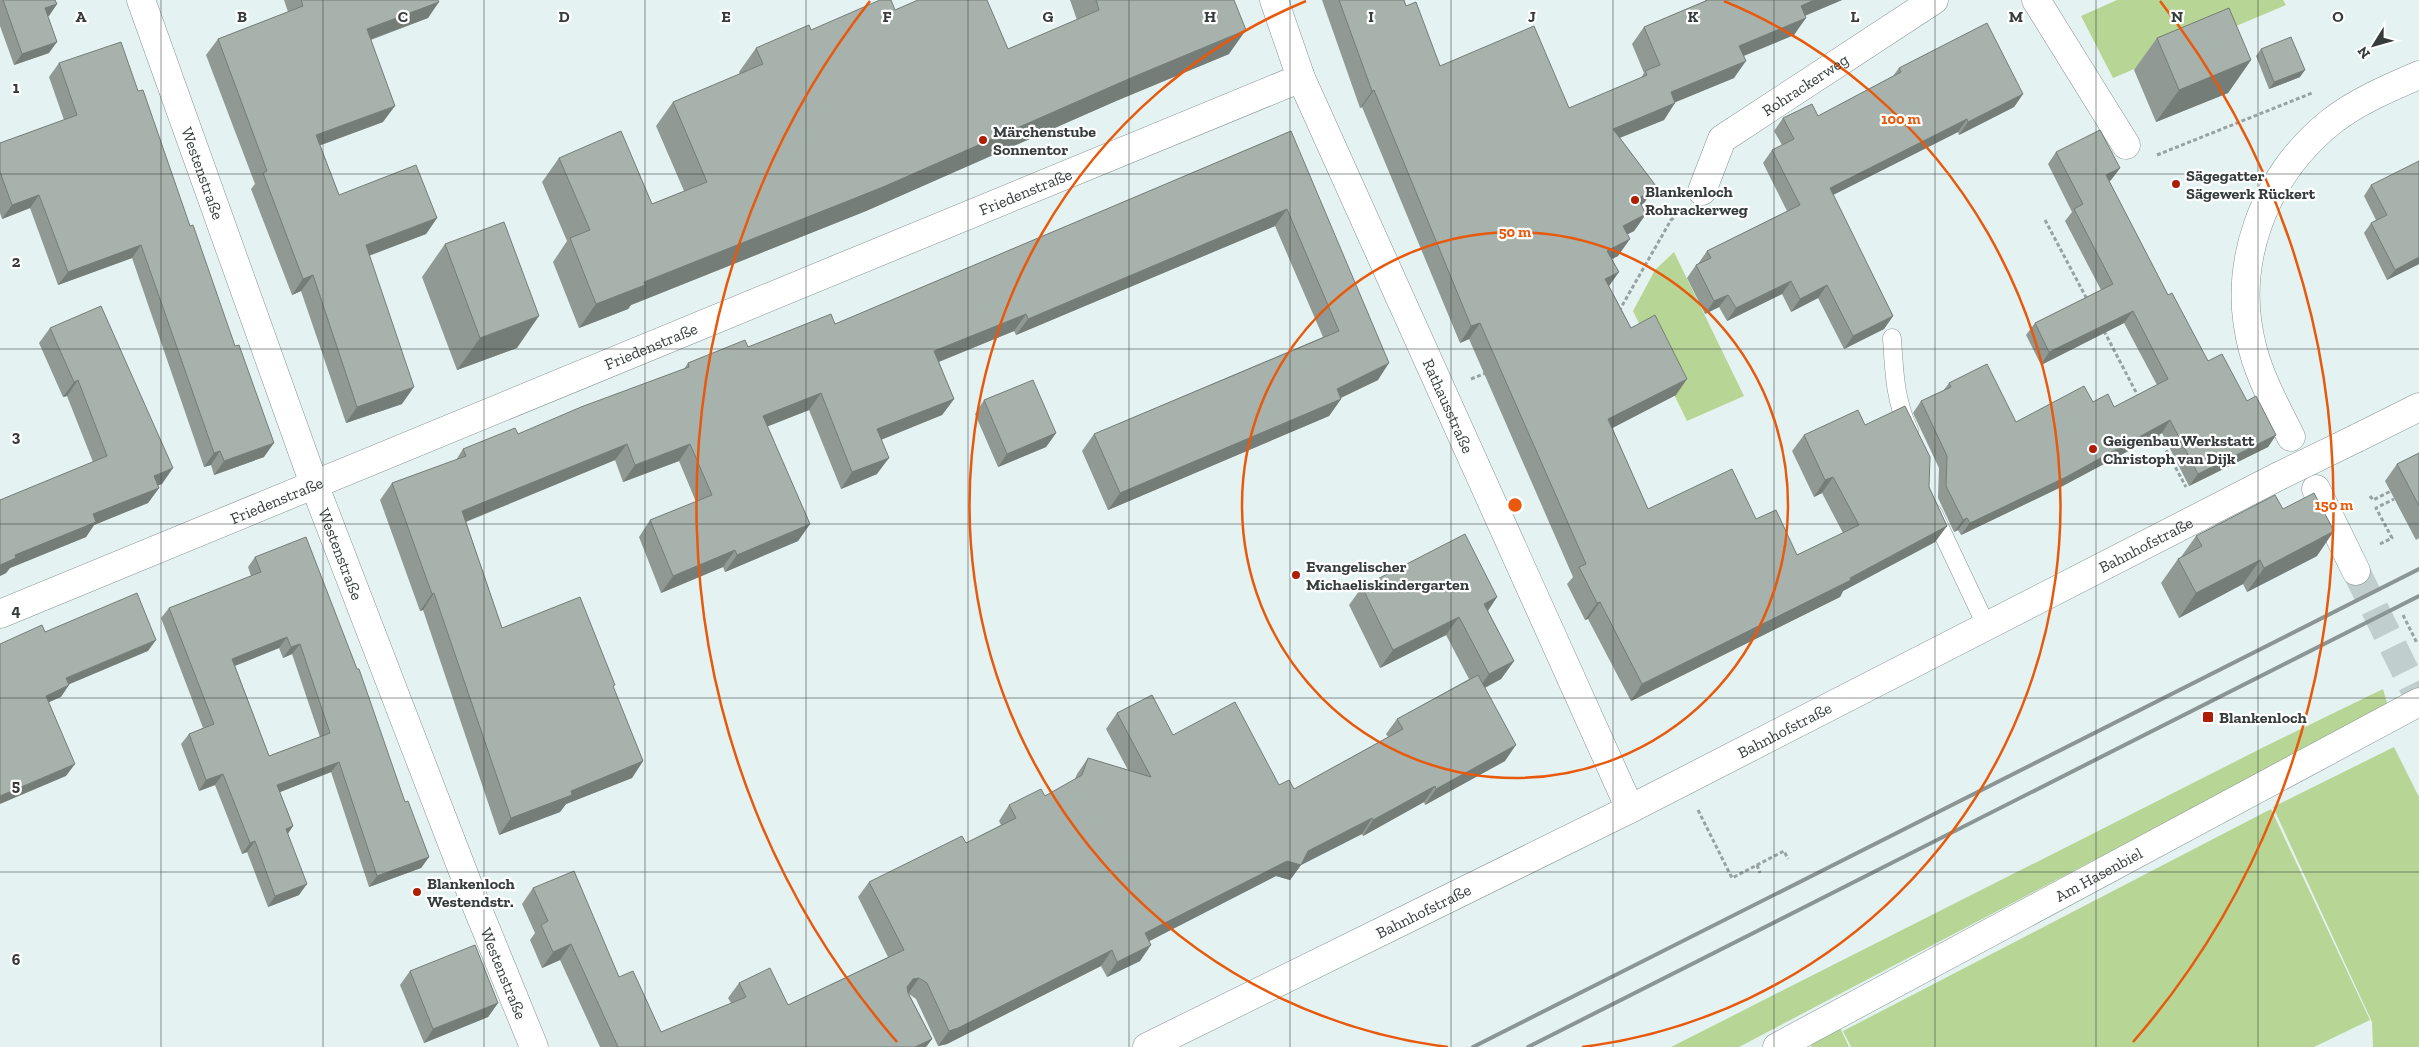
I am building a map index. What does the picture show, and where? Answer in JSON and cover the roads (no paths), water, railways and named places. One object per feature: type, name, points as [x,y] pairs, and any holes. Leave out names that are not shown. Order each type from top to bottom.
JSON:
[{"type":"street","name":"Westenstraße","points":[[141,0],[314,484],[468,886],[534,1047]]},
{"type":"street","name":"Rathausstraße","points":[[1274,0],[1301,78],[1630,809]]},
{"type":"street","name":"Rohrackerweg","points":[[1702,191],[1722,139],[1934,0]]},
{"type":"street","points":[[2036,0],[2126,145]]},
{"type":"street","points":[[2290,437],[2253,351],[2247,321],[2248,260],[2256,227],[2267,200],[2288,166],[2310,141],[2333,120],[2356,106],[2419,76]]},
{"type":"street","name":"Friedenstraße","points":[[0,614],[1301,78]]},
{"type":"street","name":"Bahnhofstraße","points":[[1147,1047],[1630,809],[1986,625],[2419,406]]},
{"type":"street","points":[[2316,489],[2356,571]]},
{"type":"street","name":"Am Hasenbiel","points":[[1777,1047],[2419,702]]},
{"type":"lane","points":[[1892,338],[1894,372],[1900,411],[1917,446]]},
{"type":"lane","points":[[1927,500],[1986,625]]},
{"type":"tunnel","points":[[2356,571],[2419,699]]},
{"type":"railway","points":[[1473,1047],[2419,569]]},
{"type":"railway","points":[[1528,1047],[2419,596]]},
{"type":"place","name":"Märchenstube Sonnentor","points":[[983,140]]},
{"type":"place","name":"Sägegatter Sägewerk Rückert","points":[[2176,184]]},
{"type":"place","name":"Blankenloch Rohrackerweg","points":[[1635,200]]},
{"type":"place","name":"Geigenbau Werkstatt Christoph van Dijk","points":[[2093,449]]},
{"type":"place","name":"Evangelischer Michaeliskindergarten","points":[[1296,575]]},
{"type":"place","name":"Blankenloch","points":[[2208,717]]},
{"type":"place","name":"Blankenloch Westendstr.","points":[[417,892]]}]
